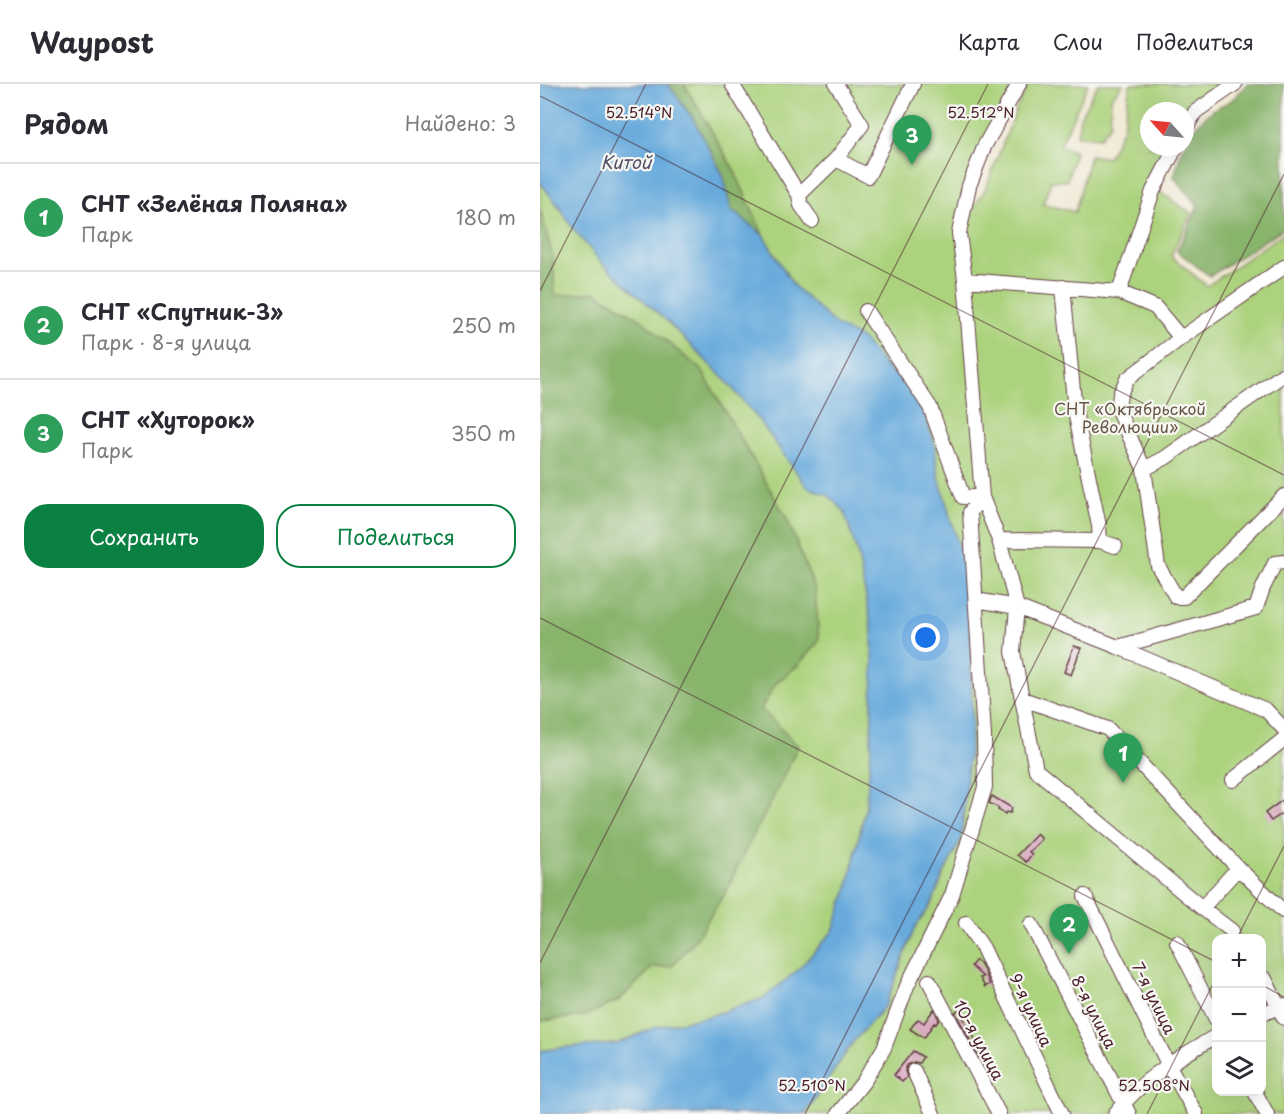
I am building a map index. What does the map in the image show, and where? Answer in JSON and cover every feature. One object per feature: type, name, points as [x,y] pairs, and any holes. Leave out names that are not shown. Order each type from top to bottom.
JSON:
[{"type":"street","points":[[732,84],[799,195],[801,205],[812,222]]},
{"type":"street","points":[[799,195],[836,159],[862,126],[836,84]]},
{"type":"street","points":[[836,159],[868,176],[913,84]]},
{"type":"street","points":[[1019,84],[985,145],[969,186],[959,233],[965,280],[982,497],[999,540],[1017,607],[1013,652],[1036,770],[1232,931]]},
{"type":"street","points":[[1194,114],[1235,84]]},
{"type":"street","points":[[1119,292],[1153,191],[1171,156]]},
{"type":"street","points":[[1284,267],[1181,338],[1127,379],[1120,394],[1118,410],[1144,469],[1158,566],[1176,597],[1184,597],[1284,496]]},
{"type":"street","points":[[965,280],[1119,292],[1155,307],[1181,338]]},
{"type":"street","points":[[1063,287],[1075,411],[1099,525],[1100,541]]},
{"type":"street","points":[[866,311],[930,407],[963,497],[982,497]]},
{"type":"street","points":[[1144,469],[1165,458],[1284,374]]},
{"type":"street","points":[[838,1114],[864,1081],[884,1048],[907,986],[952,895],[985,787],[970,512],[982,497]]},
{"type":"street","points":[[999,540],[1100,541],[1115,546]]},
{"type":"street","points":[[1118,647],[1256,608],[1275,563],[1284,562]]},
{"type":"street","points":[[975,600],[1017,607],[1118,647],[1266,710],[1284,729]]},
{"type":"street","points":[[1023,699],[1108,729],[1238,868],[1283,910]]},
{"type":"street","points":[[1233,780],[1284,739]]},
{"type":"street","points":[[1202,908],[1238,868]]},
{"type":"street","name":"7-я улица","points":[[1085,896],[1168,1064],[1196,1114]]},
{"type":"street","name":"9-я улица","points":[[966,923],[983,948],[1062,1114]]},
{"type":"street","name":"8-я улица","points":[[1031,924],[1122,1110]]},
{"type":"street","points":[[1177,942],[1212,1011]]},
{"type":"street","points":[[1266,980],[1282,1010],[1266,1013]]},
{"type":"street","name":"10-я улица","points":[[929,981],[999,1114]]},
{"type":"street","points":[[1122,1110],[1168,1064],[1212,1038]]},
{"type":"street","points":[[914,1071],[933,1114]]},
{"type":"street","points":[[1257,1096],[1267,1114]]},
{"type":"green space","points":[[668,84],[684,84],[734,170],[763,235],[731,210],[723,175],[693,119]]},
{"type":"green space","name":"СНТ «Октябрьской Революции»","points":[[684,84],[1013,84],[960,227],[985,190],[1018,105],[1029,84],[1088,84],[1060,146],[1075,152],[1067,181],[1051,181],[1043,204],[1075,212],[1090,155],[1108,158],[1123,128],[1130,84],[1217,84],[1194,108],[1194,102],[1140,102],[1140,156],[1163,156],[1148,184],[1191,213],[1171,256],[1207,286],[1284,233],[1284,1114],[805,1114],[853,1042],[885,1006],[915,927],[931,905],[961,840],[972,723],[970,587],[938,474],[934,442],[926,418],[912,389],[887,368],[861,338],[837,326],[793,285],[763,235],[734,170]]},
{"type":"green space","points":[[1098,84],[1123,84],[1111,98],[1110,125],[1100,137],[1077,136],[1080,117]]},
{"type":"green space","points":[[1247,84],[1284,84],[1284,228],[1210,276],[1177,251],[1198,206],[1174,177],[1180,156],[1194,156],[1194,128],[1213,110],[1232,100]]},
{"type":"green space","points":[[540,182],[600,261],[668,322],[728,383],[759,420],[807,487],[828,495],[844,511],[858,555],[866,597],[872,630],[873,667],[871,748],[866,806],[848,887],[833,931],[798,970],[764,998],[707,1017],[656,1027],[617,1044],[540,1051],[540,1021],[585,1016],[619,1000],[653,967],[672,966],[695,940],[726,891],[770,804],[760,709],[776,683],[798,665],[815,589],[787,519],[702,371],[640,319],[595,292],[554,296],[553,258],[540,209]]},
{"type":"green space","points":[[540,209],[553,258],[555,296],[595,292],[640,319],[702,371],[787,519],[815,589],[819,641],[798,665],[776,683],[761,709],[798,746],[726,891],[695,940],[672,966],[653,967],[619,1000],[585,1016],[540,1021]]},
{"type":"water","name":"Китой","points":[[540,84],[668,84],[693,119],[723,175],[731,210],[763,235],[793,285],[837,326],[861,338],[887,368],[912,389],[926,418],[934,442],[938,474],[970,587],[972,723],[961,840],[931,905],[915,927],[885,1006],[853,1042],[805,1114],[540,1114],[540,1051],[617,1044],[656,1027],[707,1017],[764,998],[798,970],[833,931],[848,887],[866,806],[871,748],[873,667],[872,630],[866,597],[858,555],[844,511],[828,495],[807,487],[759,420],[728,383],[668,322],[600,261],[574,230],[540,182]]},
{"type":"building","points":[[1074,646],[1081,648],[1071,675],[1064,672]]},
{"type":"building","points":[[992,796],[1012,808],[1010,813],[1005,814],[989,803]]},
{"type":"building","points":[[1284,799],[1284,812],[1271,821],[1265,813]]},
{"type":"building","points":[[1037,834],[1042,839],[1029,852],[1032,854],[1026,862],[1017,855]]},
{"type":"building","points":[[976,960],[981,964],[990,984],[985,987],[980,978],[983,977],[971,966]]},
{"type":"building","points":[[934,1009],[939,1020],[936,1024],[934,1023],[924,1038],[910,1029],[918,1019],[924,1023]]},
{"type":"building","points":[[959,1010],[982,1052],[983,1055],[979,1057],[955,1012]]},
{"type":"building","points":[[913,1051],[923,1057],[919,1063],[914,1062],[907,1065],[905,1071],[907,1077],[902,1082],[894,1075]]},
{"type":"place","name":"СНТ «Хуторок»","points":[[912,165]]},
{"type":"place","name":"СНТ «Зелёная Поляна»","points":[[1123,783]]},
{"type":"place","name":"СНТ «Спутник-3»","points":[[1069,954]]}]
